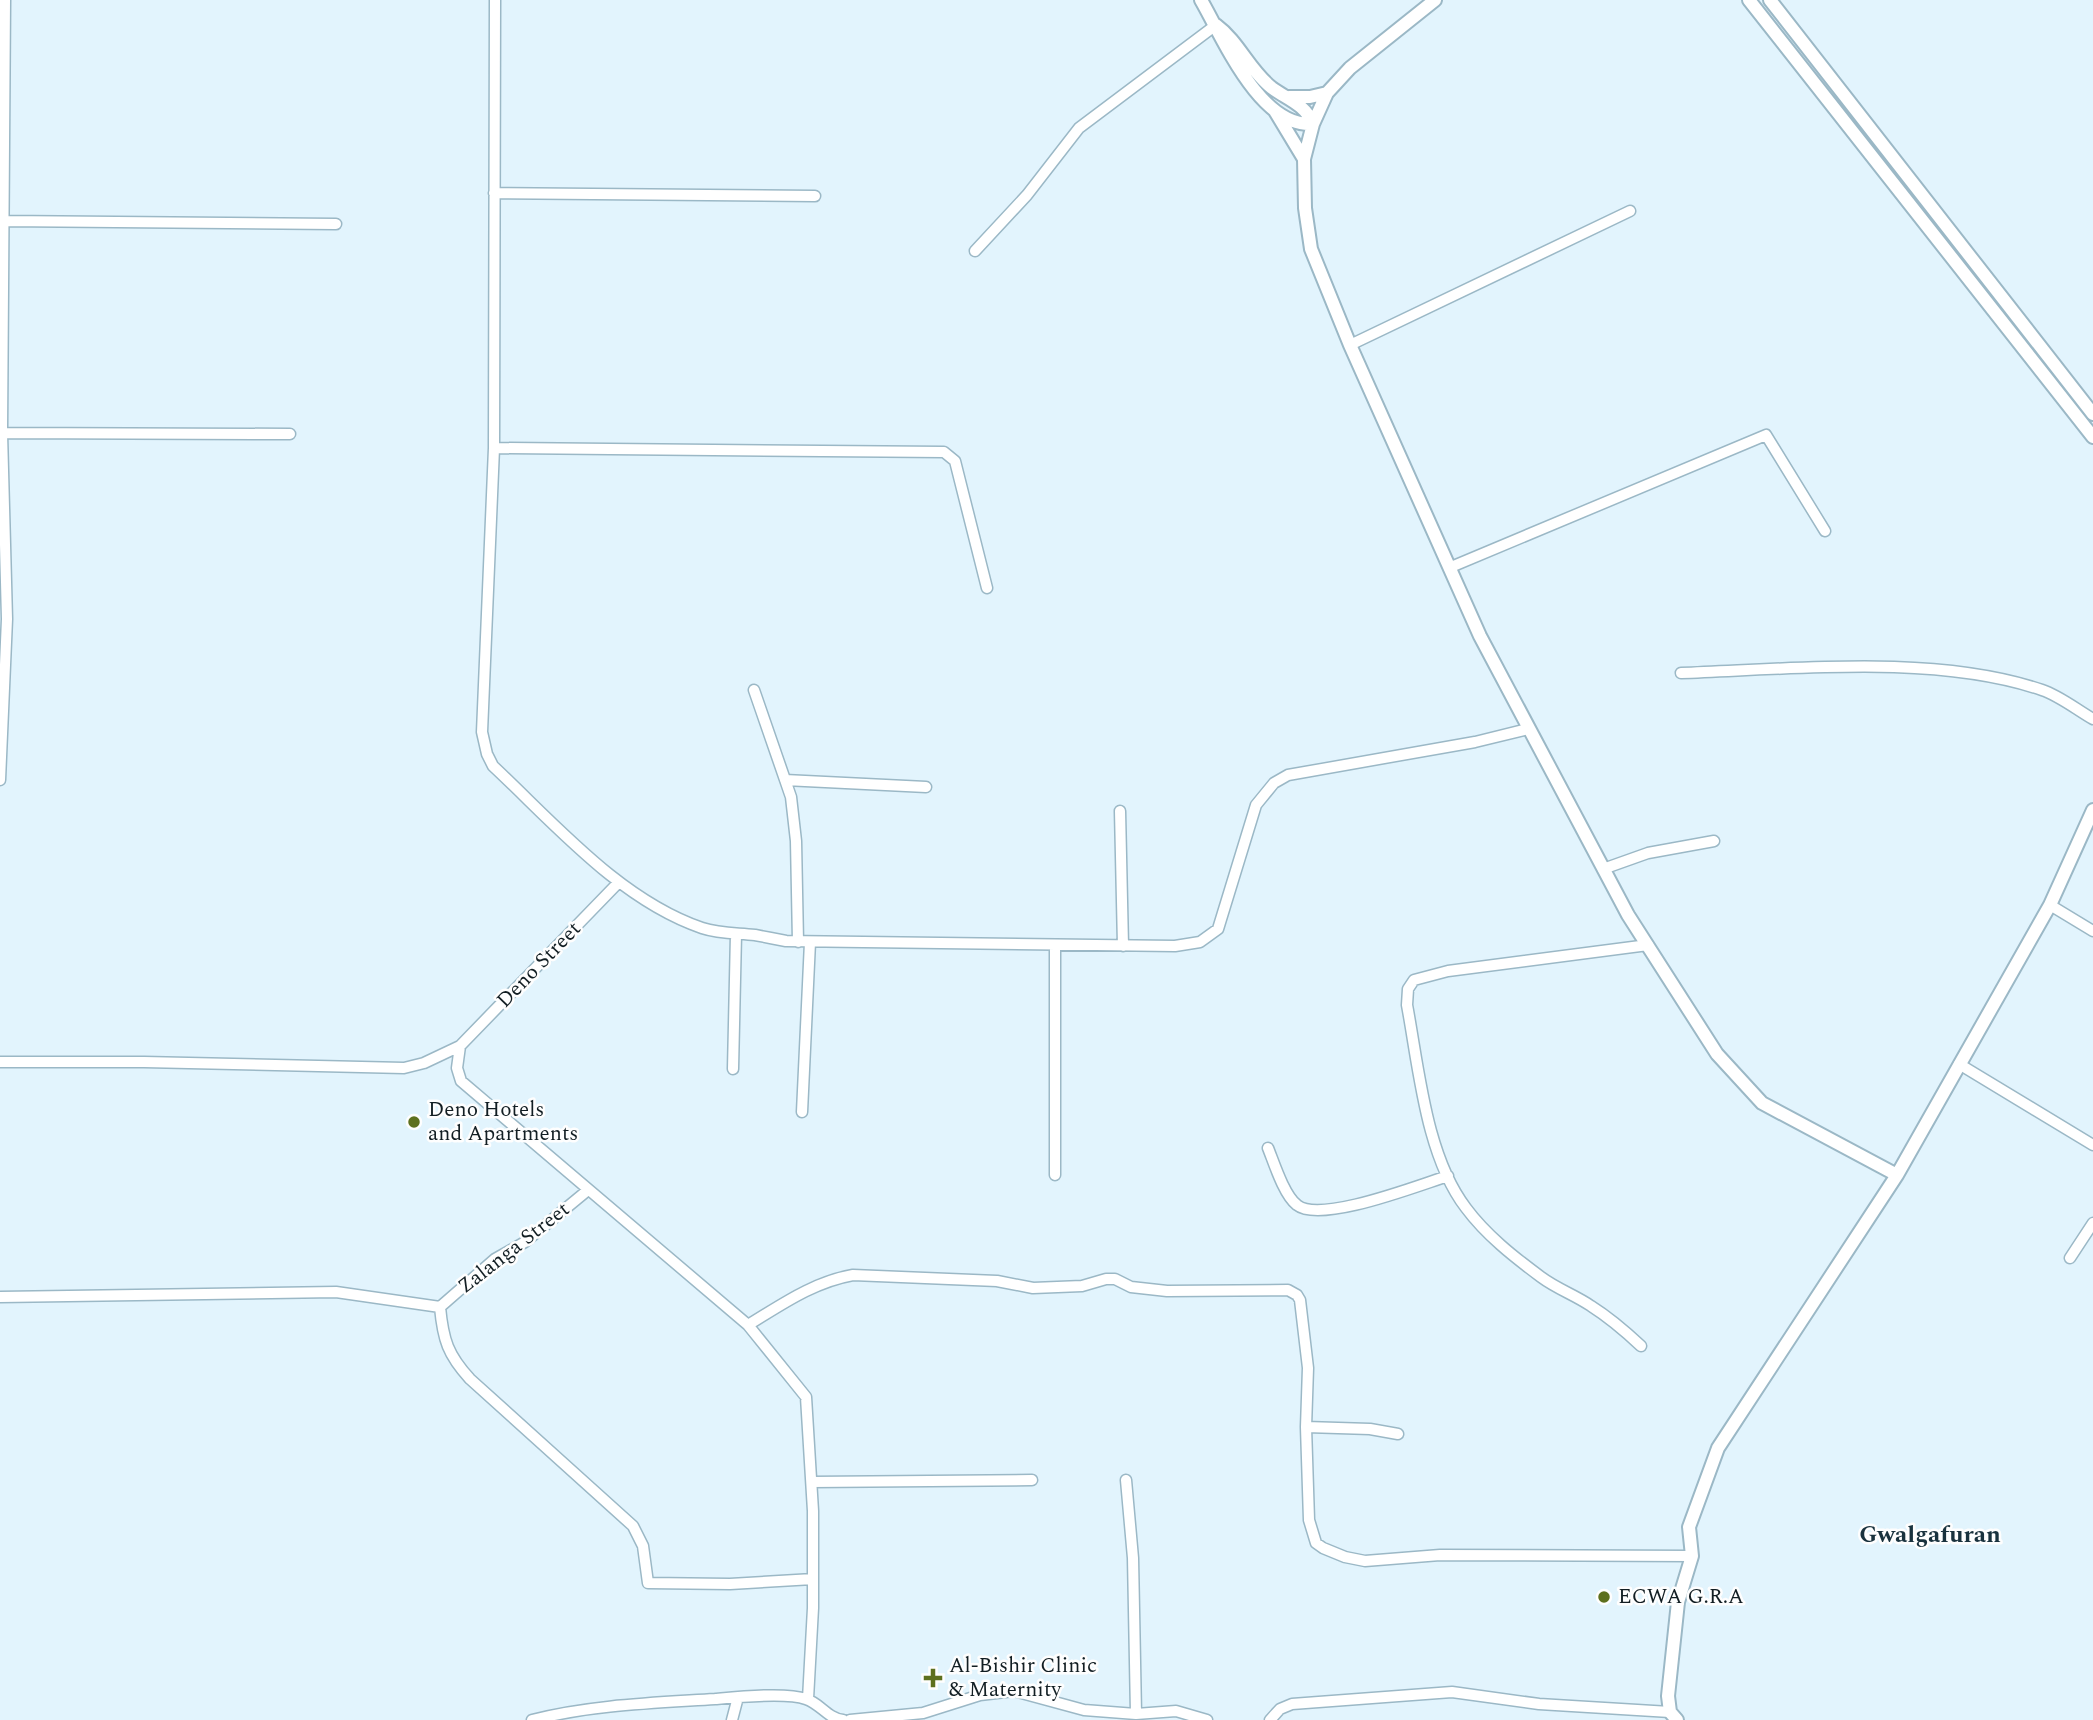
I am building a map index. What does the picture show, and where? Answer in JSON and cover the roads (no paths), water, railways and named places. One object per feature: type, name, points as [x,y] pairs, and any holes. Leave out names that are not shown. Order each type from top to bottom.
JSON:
[{"type":"street","points":[[0,780],[7,619],[1,367],[5,0]]},
{"type":"street","points":[[495,0],[494,448],[482,732],[493,766],[618,883],[663,910],[701,928],[720,933],[798,942],[1123,946],[1194,944],[1218,929],[1256,804],[1274,783],[1288,775],[1475,742],[1528,729]]},
{"type":"street","points":[[1201,0],[1225,46],[1255,91],[1275,110],[1304,159]]},
{"type":"street","points":[[1434,0],[1350,68],[1327,93],[1313,124],[1304,159],[1305,208],[1311,249],[1350,345],[1480,636],[1603,869],[1717,1054],[1762,1104],[1898,1175]]},
{"type":"street","points":[[1749,0],[2093,437]]},
{"type":"street","points":[[1760,13],[1771,2],[2093,414]]},
{"type":"street","points":[[1216,25],[1229,35],[1262,78],[1306,111],[1313,124]]},
{"type":"street","points":[[975,251],[1027,195],[1079,128],[1216,25]]},
{"type":"street","points":[[1287,97],[1310,97],[1327,93]]},
{"type":"street","points":[[1275,110],[1296,121],[1313,124]]},
{"type":"street","points":[[494,193],[815,196]]},
{"type":"street","points":[[1350,345],[1630,211]]},
{"type":"street","points":[[4,221],[336,224]]},
{"type":"street","points":[[2,433],[290,434]]},
{"type":"street","points":[[1451,567],[1766,435],[1825,531]]},
{"type":"street","points":[[494,448],[944,452],[956,461],[986,588]]},
{"type":"street","points":[[1681,673],[1843,667],[1930,669],[1993,677],[2045,690],[2093,719]]},
{"type":"street","points":[[754,690],[791,797],[796,841],[798,942]]},
{"type":"street","points":[[785,780],[926,788]]},
{"type":"street","points":[[1270,1720],[1280,1709],[1292,1704],[1452,1692],[1539,1704],[1674,1716],[1668,1696],[1678,1602],[1692,1556],[1689,1527],[1718,1448],[1898,1175],[2050,905],[2093,810]]},
{"type":"street","points":[[1120,811],[1123,946]]},
{"type":"street","points":[[1603,869],[1648,853],[1714,841]]},
{"type":"street","name":"Deno Street","points":[[460,1046],[618,883]]},
{"type":"street","points":[[2050,905],[2093,931]]},
{"type":"street","points":[[733,1069],[736,934]]},
{"type":"street","points":[[802,1112],[810,942]]},
{"type":"street","points":[[1055,945],[1055,1175]]},
{"type":"street","points":[[1641,1346],[1620,1325],[1554,1287],[1510,1254],[1466,1209],[1439,1156],[1407,1005],[1408,989],[1414,980],[1448,971],[1648,945]]},
{"type":"street","points":[[0,1062],[144,1062],[404,1068],[424,1063],[460,1046]]},
{"type":"street","points":[[460,1046],[457,1068],[461,1081],[748,1325],[806,1396],[812,1482],[813,1579],[808,1699]]},
{"type":"street","points":[[1959,1064],[2093,1145]]},
{"type":"street","points":[[1268,1147],[1284,1186],[1296,1205],[1308,1211],[1319,1212],[1347,1207],[1448,1176]]},
{"type":"street","name":"Zalanga Street","points":[[440,1307],[495,1259],[525,1242],[588,1190]]},
{"type":"street","points":[[2070,1258],[2093,1223]]},
{"type":"street","points":[[748,1325],[810,1289],[835,1278],[853,1275],[997,1282],[1033,1288],[1082,1286],[1115,1279],[1131,1287],[1167,1291],[1287,1290],[1297,1295],[1300,1300],[1308,1368],[1306,1427],[1311,1532],[1316,1543],[1331,1553],[1365,1560],[1440,1555],[1692,1556]]},
{"type":"street","points":[[0,1297],[336,1292],[440,1307],[442,1333],[452,1359],[470,1379],[633,1525],[643,1546],[648,1583],[730,1584],[813,1579]]},
{"type":"street","points":[[1306,1427],[1370,1429],[1398,1434]]},
{"type":"street","points":[[812,1482],[1032,1480]]},
{"type":"street","points":[[1126,1480],[1133,1558],[1136,1714]]},
{"type":"street","points":[[850,1720],[923,1713],[999,1691],[1031,1694],[1084,1710],[1136,1714],[1176,1711],[1207,1720]]},
{"type":"street","points":[[532,1720],[572,1712],[768,1696],[808,1699],[830,1717],[843,1720]]},
{"type":"street","points":[[733,1720],[738,1697]]},
{"type":"place","name":"Deno Hotels and Apartments","points":[[414,1122]]},
{"type":"place","name":"ECWA G.R.A","points":[[1604,1597]]},
{"type":"place","name":"Al-Bishir Clinic & Maternity","points":[[933,1678]]},
{"type":"district","name":"Gwalgafuran","points":[[1930,1535]]}]
